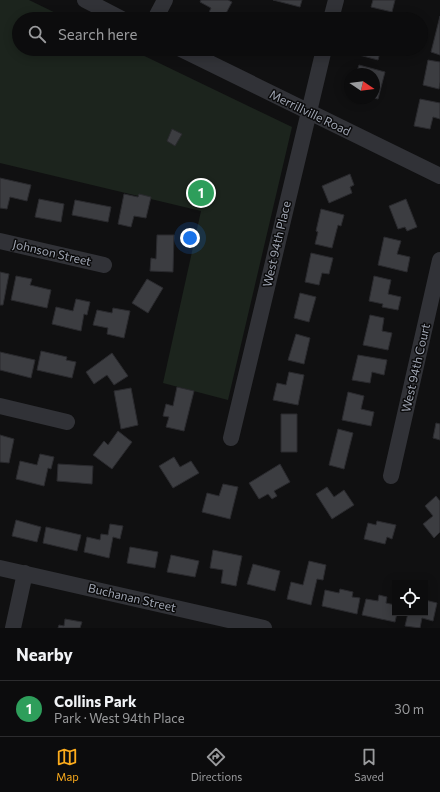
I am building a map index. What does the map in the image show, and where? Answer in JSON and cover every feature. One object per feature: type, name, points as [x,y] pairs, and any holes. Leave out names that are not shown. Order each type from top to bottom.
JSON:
[{"type":"street","points":[[85,0],[108,12]]},
{"type":"street","points":[[159,12],[165,0]]},
{"type":"street","points":[[333,12],[336,0]]},
{"type":"street","name":"Merrillville Road","points":[[194,56],[440,176]]},
{"type":"street","name":"West 94th Place","points":[[231,438],[322,56]]},
{"type":"street","name":"Johnson Street","points":[[0,241],[104,265]]},
{"type":"street","name":"West 94th Court","points":[[391,476],[440,260]]},
{"type":"street","points":[[0,406],[67,422]]},
{"type":"street","name":"Buchanan Street","points":[[0,568],[264,628]]},
{"type":"street","points":[[13,628],[25,573]]},
{"type":"shaded area","points":[[0,0],[29,0],[54,12],[12,12],[12,56],[145,56],[292,127],[228,400],[163,383],[201,211],[0,163]]},
{"type":"building","points":[[201,0],[228,0],[232,2],[227,12],[209,12],[211,8],[200,2]]},
{"type":"building","points":[[273,0],[302,0],[300,7]]},
{"type":"building","points":[[373,0],[395,0],[392,12],[371,7]]},
{"type":"building","points":[[440,16],[440,55],[431,52]]},
{"type":"building","points":[[363,56],[379,56],[378,60]]},
{"type":"building","points":[[428,60],[440,62],[439,89],[423,85]]},
{"type":"building","points":[[359,65],[370,68],[358,68]]},
{"type":"building","points":[[380,71],[385,72],[380,91]]},
{"type":"building","points":[[420,99],[440,103],[440,119],[433,117],[430,129],[414,126]]},
{"type":"building","points":[[172,129],[182,134],[175,146],[167,141]]},
{"type":"building","points":[[350,174],[354,185],[350,187],[352,193],[329,203],[322,186]]},
{"type":"building","points":[[0,178],[31,185],[27,201],[10,197],[7,209],[0,208]]},
{"type":"building","points":[[124,194],[138,197],[139,194],[151,197],[146,218],[134,216],[131,227],[118,224]]},
{"type":"building","points":[[39,199],[64,204],[61,222],[35,217]]},
{"type":"building","points":[[406,199],[417,227],[407,231],[405,227],[398,229],[389,206]]},
{"type":"building","points":[[75,200],[111,207],[108,222],[72,215]]},
{"type":"building","points":[[321,209],[344,215],[341,226],[338,225],[332,248],[315,244],[318,232],[316,231]]},
{"type":"building","points":[[157,235],[174,235],[173,272],[150,271],[151,258],[156,259]]},
{"type":"building","points":[[384,237],[401,241],[397,254],[410,257],[407,272],[378,265]]},
{"type":"building","points":[[311,253],[333,258],[329,274],[322,273],[319,285],[305,282]]},
{"type":"building","points":[[0,272],[9,274],[3,305],[0,305]]},
{"type":"building","points":[[16,276],[32,279],[30,285],[51,290],[47,308],[11,300]]},
{"type":"building","points":[[374,276],[391,280],[388,294],[401,297],[398,310],[382,307],[383,304],[369,301]]},
{"type":"building","points":[[147,279],[163,288],[148,313],[132,303]]},
{"type":"building","points":[[300,293],[316,297],[309,322],[294,318]]},
{"type":"building","points":[[76,299],[90,302],[87,315],[84,314],[81,331],[52,324],[56,307],[73,311]]},
{"type":"building","points":[[113,308],[130,311],[124,338],[107,334],[108,328],[93,325],[97,310],[112,313]]},
{"type":"building","points":[[370,315],[384,318],[382,331],[392,333],[388,350],[363,345]]},
{"type":"building","points":[[296,334],[310,338],[304,364],[288,360]]},
{"type":"building","points":[[41,351],[67,357],[66,360],[76,362],[72,378],[37,370]]},
{"type":"building","points":[[0,352],[35,360],[31,378],[0,370]]},
{"type":"building","points":[[112,353],[128,376],[114,385],[107,375],[94,384],[86,372]]},
{"type":"building","points":[[358,355],[387,360],[384,375],[372,372],[370,383],[352,380]]},
{"type":"building","points":[[289,372],[304,375],[298,405],[273,400],[277,383],[286,385]]},
{"type":"building","points":[[177,387],[194,391],[184,431],[166,427],[169,417],[163,416],[166,404],[173,406]]},
{"type":"building","points":[[131,388],[138,425],[121,429],[114,391]]},
{"type":"building","points":[[348,392],[364,396],[361,409],[374,412],[371,426],[342,420]]},
{"type":"building","points":[[281,414],[297,414],[297,452],[281,452]]},
{"type":"building","points":[[436,423],[440,424],[440,440],[433,438]]},
{"type":"building","points":[[338,429],[353,433],[344,469],[329,465]]},
{"type":"building","points":[[118,431],[132,442],[112,469],[93,455],[104,441],[108,445]]},
{"type":"building","points":[[0,435],[14,439],[9,463],[0,462]]},
{"type":"building","points":[[40,454],[54,457],[51,469],[48,468],[44,486],[16,479],[20,461],[37,465]]},
{"type":"building","points":[[174,457],[180,467],[191,461],[199,473],[173,488],[159,466]]},
{"type":"building","points":[[58,464],[93,466],[92,484],[57,481]]},
{"type":"building","points":[[280,464],[290,482],[274,491],[277,496],[272,499],[268,494],[259,499],[249,483]]},
{"type":"building","points":[[223,484],[238,487],[230,519],[202,512],[207,493],[219,496]]},
{"type":"building","points":[[327,487],[334,497],[344,490],[354,505],[332,519],[316,494]]},
{"type":"building","points":[[436,496],[440,501],[440,532],[434,538],[423,524],[433,516],[425,506]]},
{"type":"building","points":[[16,520],[41,527],[37,542],[12,536]]},
{"type":"building","points":[[377,521],[396,525],[392,539],[387,537],[385,544],[364,539],[368,523],[376,525]]},
{"type":"building","points":[[110,524],[123,526],[120,539],[113,537],[109,558],[84,552],[87,537],[100,540],[101,534],[108,535]]},
{"type":"building","points":[[46,527],[81,535],[77,551],[43,543]]},
{"type":"building","points":[[130,547],[158,552],[155,568],[127,563]]},
{"type":"building","points":[[213,550],[242,556],[236,586],[221,583],[223,570],[210,568]]},
{"type":"building","points":[[171,555],[199,561],[195,577],[167,572]]},
{"type":"building","points":[[309,561],[326,565],[323,580],[317,579],[311,605],[287,599],[291,582],[303,585]]},
{"type":"building","points":[[253,564],[280,571],[275,591],[247,584]]},
{"type":"building","points":[[340,589],[353,592],[352,597],[360,598],[357,614],[322,606],[325,590],[339,593]]},
{"type":"building","points":[[379,595],[387,597],[386,603],[392,604],[392,616],[396,616],[395,622],[362,615],[366,599],[378,601]]},
{"type":"building","points":[[428,601],[437,603],[433,621],[422,618],[420,628],[405,626],[407,616],[428,616]]},
{"type":"building","points":[[65,619],[82,622],[80,628],[58,628],[59,625],[64,626]]},
{"type":"place","name":"Collins Park","points":[[201,193]]}]
